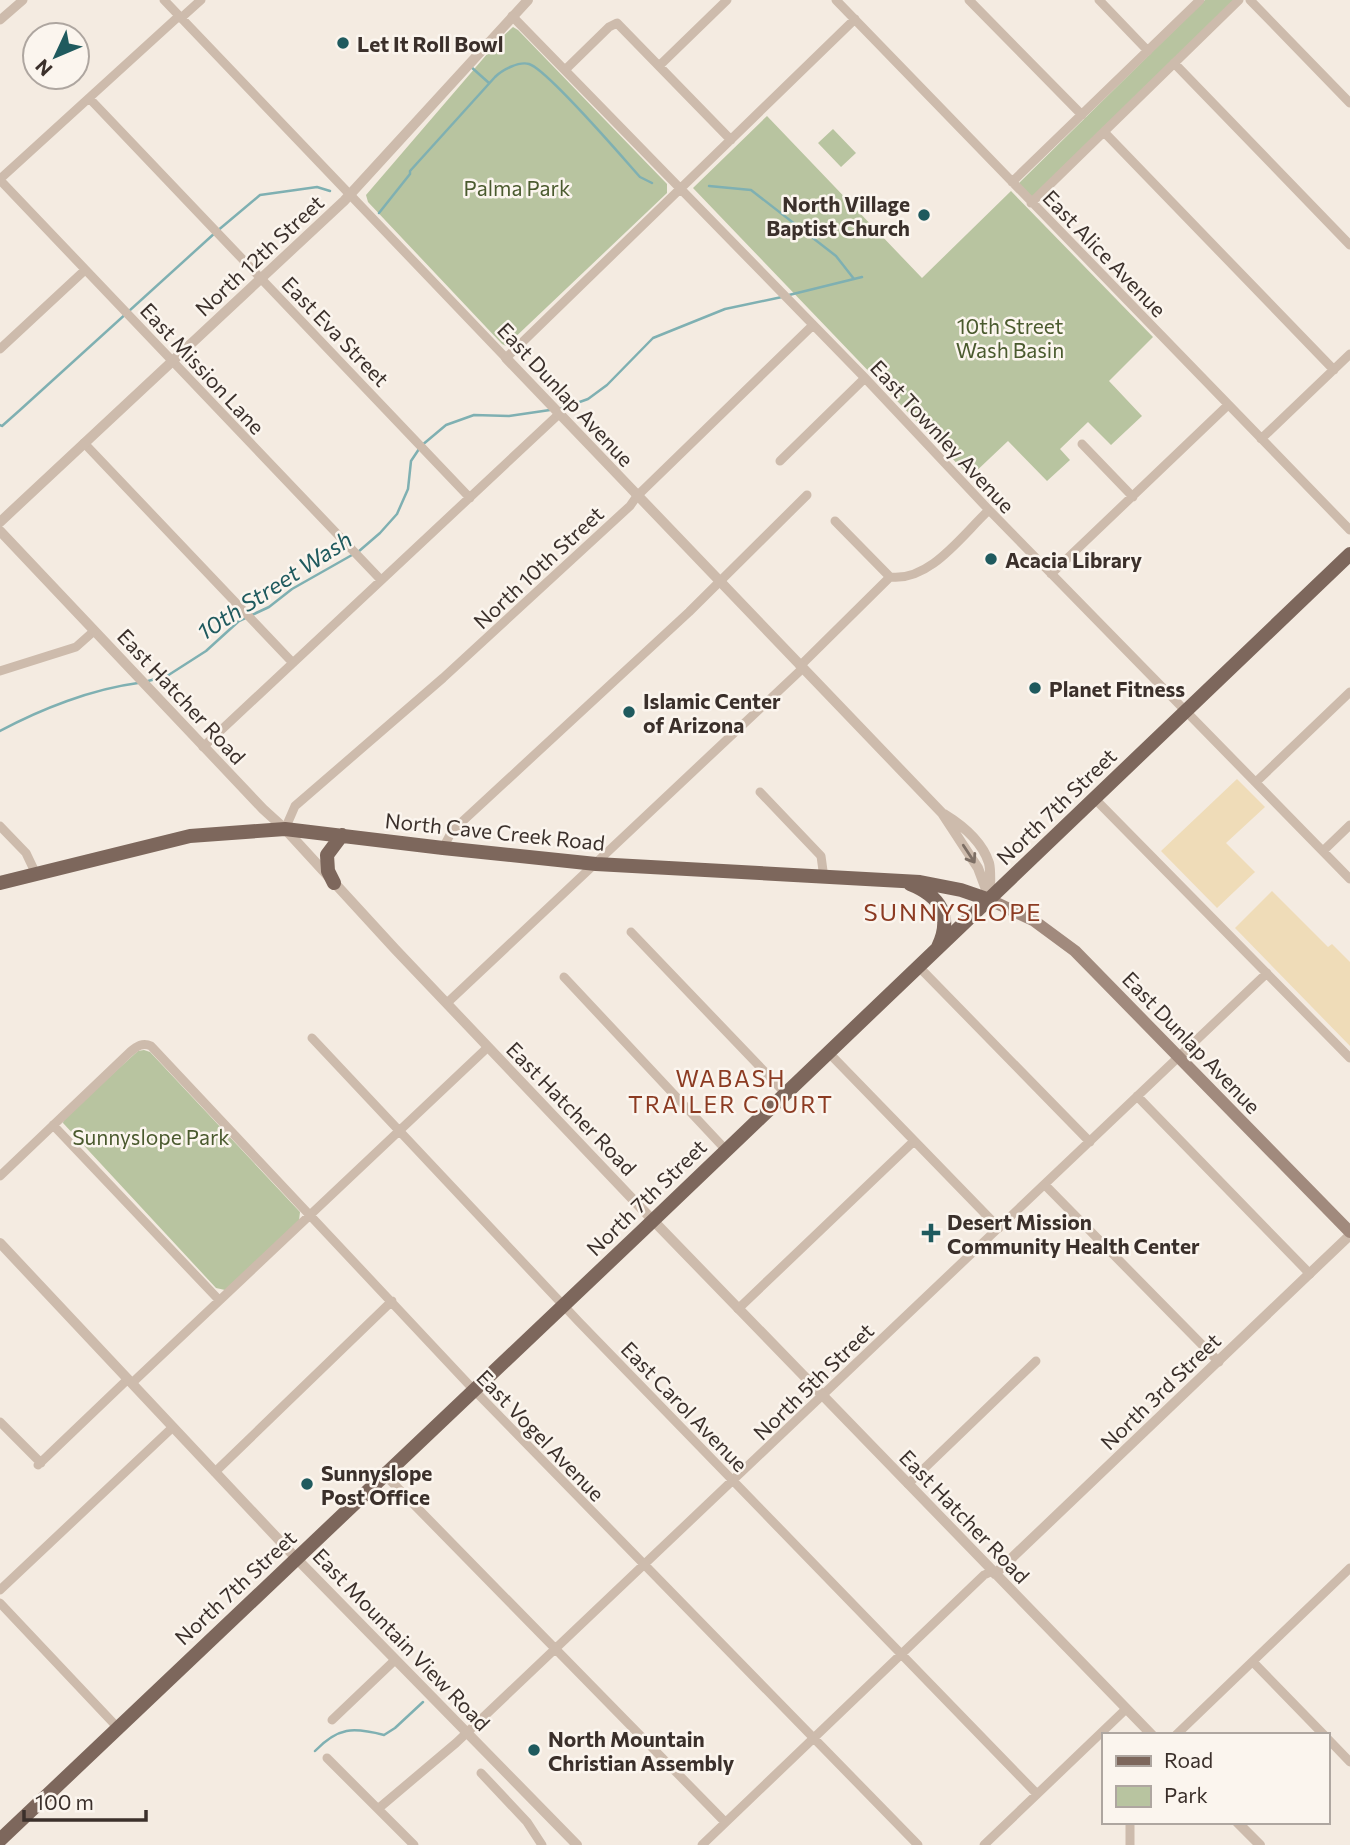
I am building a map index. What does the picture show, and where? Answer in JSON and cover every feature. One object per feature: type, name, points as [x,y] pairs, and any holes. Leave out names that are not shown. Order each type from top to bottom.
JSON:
[{"type":"main road","name":"North 7th Street","points":[[0,1840],[990,900],[1350,554]]},
{"type":"main road","name":"North Cave Creek Road","points":[[0,883],[190,836],[285,829],[596,864],[902,881],[941,885],[990,900]]},
{"type":"main road","points":[[334,883],[326,865],[327,855],[342,835]]},
{"type":"main road","points":[[902,881],[927,894],[939,904],[944,914],[944,936],[936,951]]},
{"type":"main road","name":"East Dunlap Avenue","points":[[990,900],[1032,920],[1075,951],[1350,1233]]},
{"type":"street","points":[[0,20],[23,0]]},
{"type":"street","name":"East Dunlap Avenue","points":[[163,0],[942,813],[978,868],[990,900]]},
{"type":"street","points":[[0,179],[201,0]]},
{"type":"street","name":"North 12th Street","points":[[0,522],[350,194],[528,0]]},
{"type":"street","points":[[659,66],[727,0]]},
{"type":"street","name":"East Alice Avenue","points":[[836,0],[1350,530]]},
{"type":"street","points":[[970,0],[1082,115]]},
{"type":"street","points":[[1099,0],[1148,51]]},
{"type":"street","points":[[1012,182],[1200,0]]},
{"type":"street","points":[[1031,203],[1238,0]]},
{"type":"street","points":[[1250,0],[1350,103]]},
{"type":"street","name":"East Townley Avenue","points":[[513,16],[1173,700],[1187,711],[1350,879]]},
{"type":"street","points":[[506,358],[855,19]]},
{"type":"street","points":[[566,69],[609,27],[617,23],[731,140]]},
{"type":"street","points":[[1174,64],[1350,245]]},
{"type":"street","name":"East Eva Street","points":[[89,98],[470,498]]},
{"type":"street","points":[[1104,132],[1334,370]]},
{"type":"street","name":"East Mission Lane","points":[[0,179],[381,580]]},
{"type":"street","points":[[0,349],[85,270]]},
{"type":"street","name":"North 10th Street","points":[[285,829],[295,806],[443,678],[630,506],[637,496],[813,326]]},
{"type":"street","points":[[1261,439],[1350,354]]},
{"type":"street","points":[[780,461],[864,378]]},
{"type":"street","points":[[1052,574],[1228,405]]},
{"type":"street","points":[[203,747],[559,414]]},
{"type":"street","points":[[84,443],[293,663]]},
{"type":"street","points":[[1082,444],[1133,497]]},
{"type":"street","points":[[443,848],[452,831],[689,612],[807,495]]},
{"type":"street","points":[[835,521],[890,577],[900,578],[921,572],[989,510]]},
{"type":"street","name":"East Hatcher Road","points":[[0,531],[738,1309],[1150,1733]]},
{"type":"street","points":[[447,1003],[802,667],[890,577]]},
{"type":"street","points":[[0,671],[76,647],[94,631]]},
{"type":"street","points":[[1256,782],[1350,692]]},
{"type":"street","points":[[760,792],[821,856],[824,877]]},
{"type":"street","points":[[1094,798],[1350,1058]]},
{"type":"street","points":[[0,825],[26,853],[36,874]]},
{"type":"street","points":[[1323,851],[1350,825]]},
{"type":"street","points":[[631,932],[785,1093]]},
{"type":"street","points":[[919,967],[1090,1142]]},
{"type":"street","name":"North 5th Street","points":[[379,1808],[466,1733],[1267,973]]},
{"type":"street","points":[[564,977],[726,1150]]},
{"type":"street","name":"East Carol Avenue","points":[[312,1038],[564,1305],[1037,1794]]},
{"type":"street","name":"East Vogel Avenue","points":[[53,1125],[130,1052],[146,1044],[156,1050],[473,1390],[918,1845]]},
{"type":"street","points":[[0,1422],[39,1464],[219,1300],[488,1047]]},
{"type":"street","points":[[828,1052],[999,1228]]},
{"type":"street","points":[[1137,1097],[1310,1274]]},
{"type":"street","points":[[0,1176],[53,1125],[219,1300]]},
{"type":"street","points":[[738,1309],[914,1141]]},
{"type":"street","points":[[1045,1185],[1219,1362]]},
{"type":"street","name":"North 3rd Street","points":[[702,1845],[984,1575],[994,1573],[1219,1362],[1350,1233]]},
{"type":"street","name":"East Mountain View Road","points":[[0,1243],[296,1558],[576,1845]]},
{"type":"street","points":[[215,1472],[392,1301]]},
{"type":"street","points":[[908,1484],[1037,1361]]},
{"type":"street","points":[[0,1590],[173,1427]]},
{"type":"street","points":[[385,1475],[725,1822]]},
{"type":"street","points":[[1178,1733],[1350,1568]]},
{"type":"street","points":[[1342,1576],[1350,1584]]},
{"type":"street","points":[[0,1603],[118,1728]]},
{"type":"street","points":[[332,1720],[395,1660]]},
{"type":"street","points":[[1253,1662],[1321,1733]]},
{"type":"street","points":[[984,1845],[1126,1709]]},
{"type":"street","points":[[1329,1741],[1350,1762]]},
{"type":"street","points":[[327,1758],[414,1845]]},
{"type":"street","points":[[481,1773],[527,1822],[541,1845]]},
{"type":"street","points":[[1130,1824],[1130,1845]]},
{"type":"street","points":[[1239,1824],[1260,1845]]},
{"type":"green space","points":[[1205,0],[1234,0],[1031,198],[1018,184]]},
{"type":"green space","name":"Palma Park","points":[[513,27],[667,184],[667,193],[506,346],[368,202],[366,195]]},
{"type":"green space","name":"10th Street Wash Basin","points":[[767,116],[922,278],[1011,191],[1153,337],[1109,381],[1142,416],[1111,445],[1088,422],[1060,449],[1070,460],[1047,481],[1008,441],[970,477],[693,188]]},
{"type":"green space","points":[[833,129],[856,153],[841,167],[818,143]]},
{"type":"green space","name":"Sunnyslope Park","points":[[138,1051],[150,1052],[300,1212],[299,1221],[225,1290],[216,1288],[63,1123],[64,1118]]},
{"type":"sand","points":[[1237,779],[1265,807],[1226,843],[1255,872],[1217,908],[1161,851]]},
{"type":"sand","points":[[1272,891],[1328,947],[1332,944],[1350,962],[1350,1046],[1235,928]]},
{"type":"waterway","points":[[379,213],[410,171],[495,77],[520,64],[529,64],[552,81],[640,177],[652,183]]},
{"type":"waterway","points":[[470,66],[489,83]]},
{"type":"waterway","name":"10th Street Wash","points":[[709,186],[751,190],[836,256],[854,279]]},
{"type":"waterway","points":[[0,425],[260,195],[317,187],[330,191]]},
{"type":"waterway","name":"10th Street Wash","points":[[789,295],[862,277]]},
{"type":"waterway","name":"10th Street Wash","points":[[560,409],[588,399],[607,385],[653,338],[725,309],[782,297]]},
{"type":"waterway","name":"10th Street Wash","points":[[358,552],[397,514],[408,489],[411,461],[421,446],[446,425],[474,415],[509,416],[550,410]]},
{"type":"waterway","name":"10th Street Wash","points":[[148,681],[167,676],[206,651],[239,621],[269,607],[292,589],[352,555]]},
{"type":"waterway","name":"10th Street Wash","points":[[0,731],[67,701],[138,683]]},
{"type":"waterway","points":[[315,1751],[331,1737],[346,1731],[384,1735],[423,1702]]},
{"type":"place","name":"Let It Roll Bowl","points":[[343,43]]},
{"type":"place","name":"North Village Baptist Church","points":[[924,215]]},
{"type":"place","name":"Acacia Library","points":[[991,559]]},
{"type":"place","name":"Planet Fitness","points":[[1035,688]]},
{"type":"place","name":"Islamic Center of Arizona","points":[[629,712]]},
{"type":"place","name":"Desert Mission Community Health Center","points":[[931,1233]]},
{"type":"place","name":"Sunnyslope Post Office","points":[[307,1484]]},
{"type":"place","name":"North Mountain Christian Assembly","points":[[534,1750]]},
{"type":"district","name":"SUNNYSLOPE","points":[[953,911]]},
{"type":"district","name":"WABASH TRAILER COURT","points":[[731,1091]]}]
